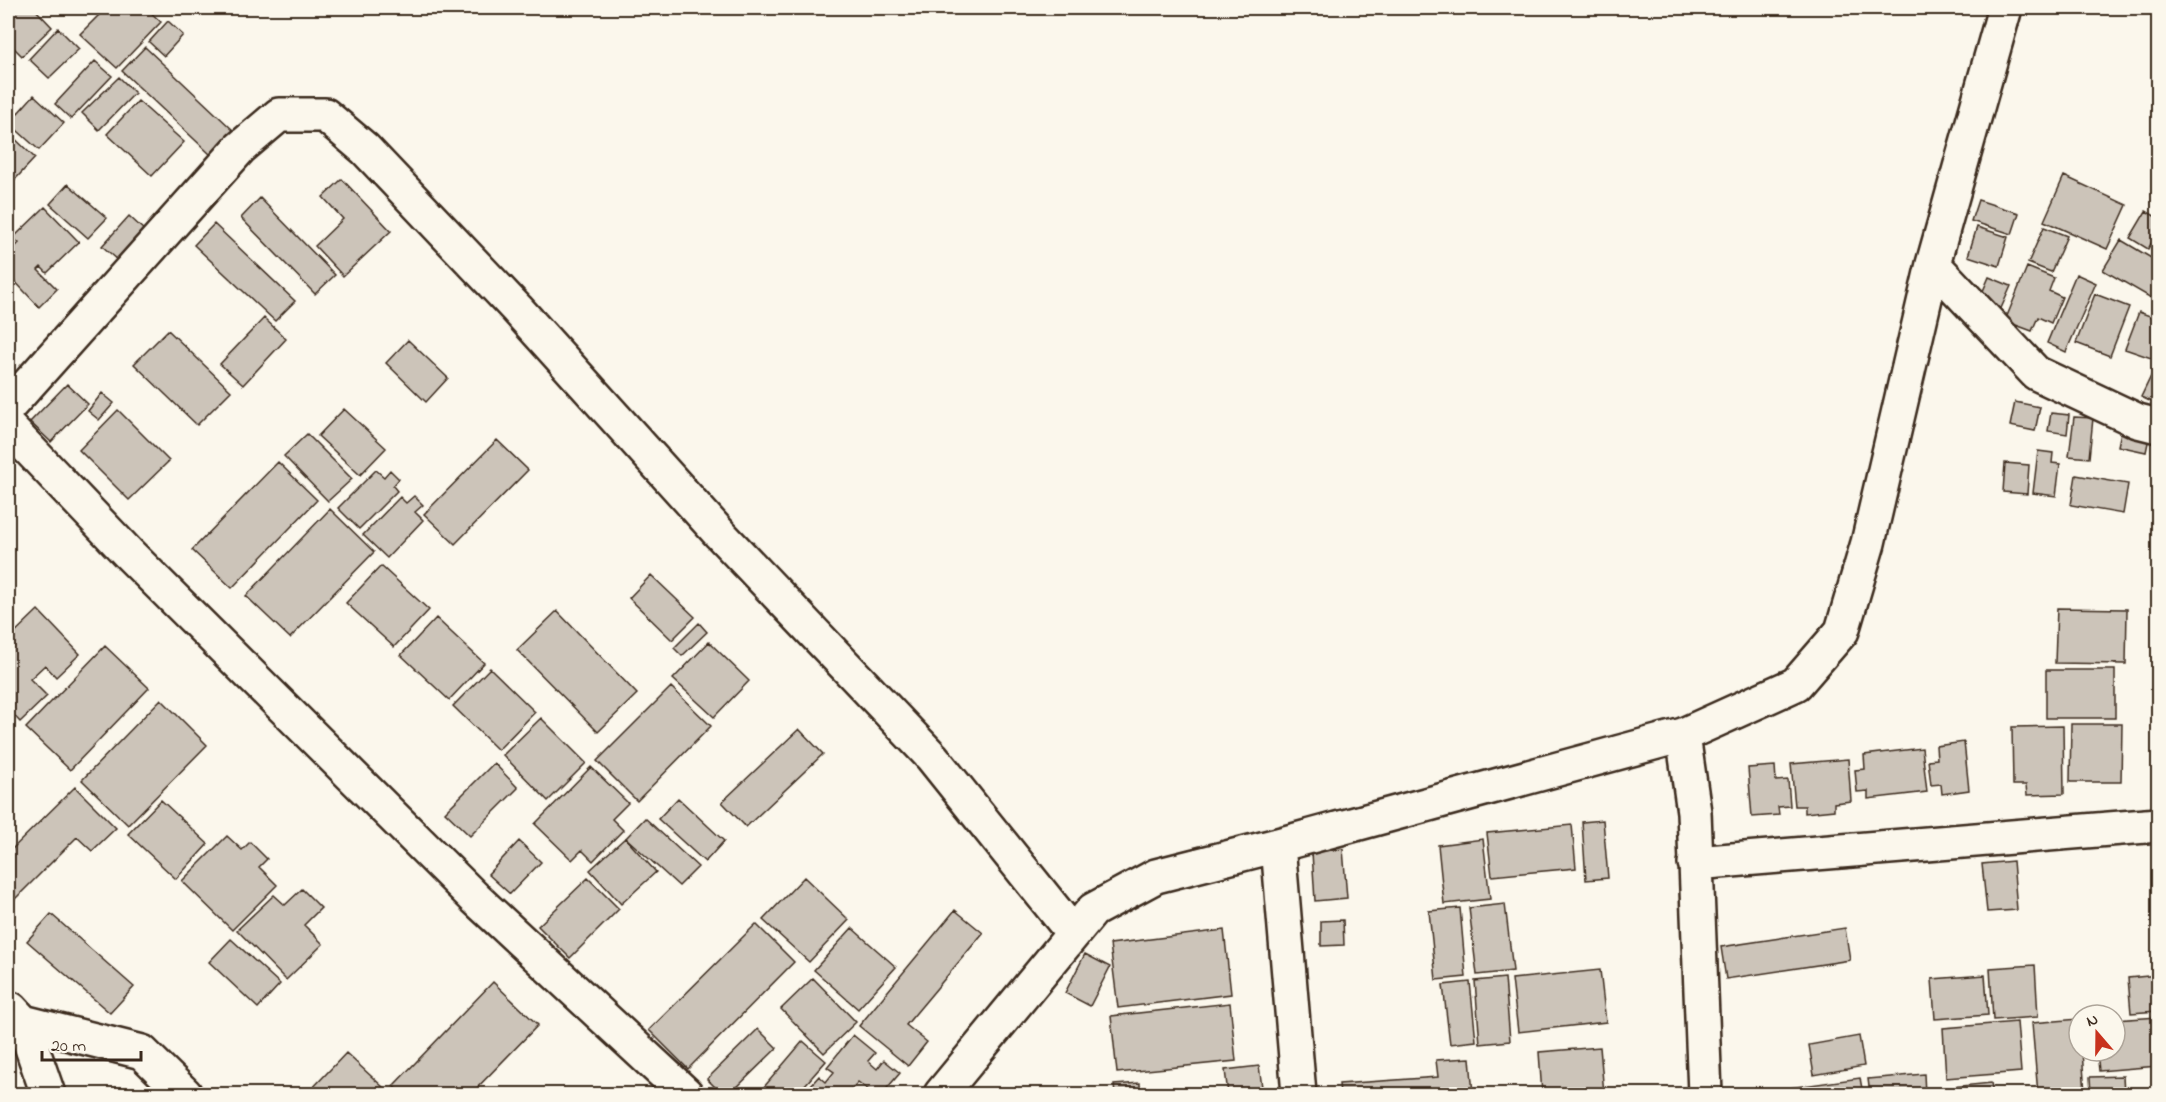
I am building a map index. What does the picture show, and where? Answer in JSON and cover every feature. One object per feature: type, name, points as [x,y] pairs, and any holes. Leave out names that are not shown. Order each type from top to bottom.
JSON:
[{"type":"street","points":[[940,1095],[1093,910],[1156,876],[1683,735],[1796,684],[1842,630],[1868,543],[1932,264],[2005,8]]},
{"type":"street","points":[[8,407],[240,148],[279,115],[325,115],[365,149],[509,301],[720,534],[932,757],[1073,933]]},
{"type":"street","points":[[1932,264],[2036,373],[2138,420],[2158,426]]},
{"type":"street","points":[[8,427],[128,553],[468,890],[686,1095]]},
{"type":"street","points":[[1683,735],[1694,812],[1705,1095]]},
{"type":"street","points":[[1695,863],[2158,825]]},
{"type":"street","points":[[1278,845],[1299,1095]]},
{"type":"street","points":[[15,1014],[48,1095]]},
{"type":"street","points":[[15,1014],[142,1052],[185,1095]]},
{"type":"building","points":[[10,8],[34,8],[52,27],[22,56],[8,42],[8,10]]},
{"type":"building","points":[[106,8],[146,8],[161,22],[117,68],[80,34]]},
{"type":"building","points":[[168,21],[183,35],[164,56],[149,42]]},
{"type":"building","points":[[58,28],[79,49],[49,78],[29,59]]},
{"type":"building","points":[[145,47],[234,131],[211,155],[122,71]]},
{"type":"building","points":[[95,61],[112,76],[71,119],[55,104]]},
{"type":"building","points":[[119,77],[135,93],[99,130],[82,113]]},
{"type":"building","points":[[34,95],[64,123],[39,150],[9,123]]},
{"type":"building","points":[[138,101],[184,142],[152,176],[107,134]]},
{"type":"building","points":[[8,132],[35,158],[8,187]]},
{"type":"building","points":[[2064,176],[2127,205],[2107,249],[2044,221]]},
{"type":"building","points":[[342,179],[391,231],[343,276],[315,246],[343,219],[323,197]]},
{"type":"building","points":[[68,184],[107,218],[88,238],[50,204]]},
{"type":"building","points":[[260,198],[335,275],[315,294],[241,218]]},
{"type":"building","points":[[1978,200],[2019,213],[2012,234],[1971,221]]},
{"type":"building","points":[[45,207],[79,242],[47,273],[41,267],[38,270],[57,289],[39,307],[8,274],[8,254],[19,243],[13,238]]},
{"type":"building","points":[[2146,211],[2158,218],[2158,231],[2148,249],[2130,238]]},
{"type":"building","points":[[129,216],[145,231],[118,260],[102,246]]},
{"type":"building","points":[[214,224],[295,301],[275,321],[194,245]]},
{"type":"building","points":[[1977,227],[2008,237],[1999,266],[1968,256]]},
{"type":"building","points":[[2044,227],[2067,236],[2051,272],[2028,263]]},
{"type":"building","points":[[2121,240],[2158,262],[2158,302],[2103,270]]},
{"type":"building","points":[[2027,267],[2054,278],[2049,291],[2062,297],[2051,323],[2038,317],[2032,331],[2005,321]]},
{"type":"building","points":[[2076,274],[2096,283],[2066,352],[2047,343]]},
{"type":"building","points":[[1989,277],[2011,286],[1998,315],[1977,305]]},
{"type":"building","points":[[2095,294],[2129,307],[2110,356],[2076,343]]},
{"type":"building","points":[[2139,312],[2158,319],[2157,360],[2125,349]]},
{"type":"building","points":[[264,318],[286,339],[243,385],[220,364]]},
{"type":"building","points":[[168,330],[231,391],[197,425],[134,364]]},
{"type":"building","points":[[408,340],[448,378],[426,402],[386,363]]},
{"type":"building","points":[[2154,370],[2158,372],[2158,405],[2141,397]]},
{"type":"building","points":[[67,384],[88,404],[51,442],[30,422]]},
{"type":"building","points":[[102,393],[114,403],[99,420],[88,411]]},
{"type":"building","points":[[2015,402],[2040,407],[2035,431],[2010,426]]},
{"type":"building","points":[[344,409],[386,448],[360,475],[318,436]]},
{"type":"building","points":[[118,410],[169,461],[129,500],[79,450]]},
{"type":"building","points":[[2051,413],[2069,415],[2067,434],[2048,431]]},
{"type":"building","points":[[2074,417],[2093,418],[2089,458],[2069,456]]},
{"type":"building","points":[[2122,427],[2150,433],[2146,452],[2118,446]]},
{"type":"building","points":[[307,434],[352,479],[328,501],[284,456]]},
{"type":"building","points":[[497,440],[528,470],[455,544],[424,514]]},
{"type":"building","points":[[2038,451],[2053,453],[2052,463],[2060,464],[2056,496],[2033,493]]},
{"type":"building","points":[[278,462],[317,500],[232,588],[192,550]]},
{"type":"building","points":[[2005,463],[2029,465],[2027,494],[2003,492]]},
{"type":"building","points":[[376,470],[384,477],[390,470],[399,479],[393,486],[397,491],[359,529],[338,508]]},
{"type":"building","points":[[2076,475],[2128,484],[2123,514],[2071,505]]},
{"type":"building","points":[[414,496],[423,505],[415,512],[423,520],[387,558],[363,535],[400,497],[406,503]]},
{"type":"building","points":[[330,509],[374,552],[290,638],[246,596]]},
{"type":"building","points":[[381,566],[429,610],[394,647],[346,603]]},
{"type":"building","points":[[651,575],[695,617],[672,640],[629,598]]},
{"type":"building","points":[[2057,608],[2127,609],[2126,664],[2055,663]]},
{"type":"building","points":[[38,610],[80,654],[56,677],[45,665],[30,679],[47,696],[20,722],[8,709],[8,639]]},
{"type":"building","points":[[557,611],[637,694],[598,732],[517,650]]},
{"type":"building","points":[[436,618],[484,663],[449,700],[401,655]]},
{"type":"building","points":[[699,623],[707,632],[682,656],[674,648]]},
{"type":"building","points":[[709,642],[749,681],[714,717],[673,679]]},
{"type":"building","points":[[105,646],[149,688],[70,770],[26,728]]},
{"type":"building","points":[[490,668],[535,712],[498,750],[453,706]]},
{"type":"building","points":[[2046,670],[2115,670],[2115,718],[2046,718]]},
{"type":"building","points":[[671,687],[711,726],[637,801],[597,761]]},
{"type":"building","points":[[161,699],[207,745],[128,825],[82,780]]},
{"type":"building","points":[[541,718],[586,763],[548,801],[503,755]]},
{"type":"building","points":[[2071,724],[2122,724],[2121,782],[2070,782]]},
{"type":"building","points":[[2063,726],[2064,794],[2027,795],[2026,785],[2013,785],[2012,727]]},
{"type":"building","points":[[799,729],[823,754],[746,827],[722,802]]},
{"type":"building","points":[[1964,742],[1969,790],[1942,794],[1941,784],[1931,785],[1928,760],[1937,759],[1936,746]]},
{"type":"building","points":[[1922,748],[1927,792],[1868,799],[1868,791],[1857,792],[1855,770],[1865,769],[1864,755]]},
{"type":"building","points":[[1848,759],[1851,801],[1834,803],[1834,810],[1805,813],[1805,806],[1795,806],[1791,764]]},
{"type":"building","points":[[494,763],[518,788],[470,836],[445,812]]},
{"type":"building","points":[[1775,766],[1776,781],[1788,780],[1790,806],[1778,807],[1779,815],[1752,817],[1748,768]]},
{"type":"building","points":[[591,767],[628,803],[612,819],[623,830],[593,861],[582,850],[572,860],[535,824]]},
{"type":"building","points":[[75,787],[116,828],[92,851],[77,837],[8,906],[8,853]]},
{"type":"building","points":[[678,798],[724,841],[705,862],[658,819]]},
{"type":"building","points":[[161,800],[208,844],[176,879],[128,834]]},
{"type":"building","points":[[645,818],[698,867],[679,886],[626,838]]},
{"type":"building","points":[[1603,820],[1608,878],[1586,880],[1582,822]]},
{"type":"building","points":[[1572,825],[1576,868],[1492,876],[1487,833]]},
{"type":"building","points":[[227,836],[242,850],[250,842],[267,859],[259,867],[277,885],[232,930],[182,881]]},
{"type":"building","points":[[625,838],[656,872],[621,904],[590,870]]},
{"type":"building","points":[[1483,839],[1490,899],[1444,904],[1438,845]]},
{"type":"building","points":[[519,841],[541,862],[510,894],[488,874]]},
{"type":"building","points":[[1343,849],[1347,898],[1315,901],[1312,852]]},
{"type":"building","points":[[2013,861],[2017,910],[1987,912],[1982,864]]},
{"type":"building","points":[[804,877],[849,920],[809,962],[763,920]]},
{"type":"building","points":[[588,878],[619,909],[570,958],[538,926]]},
{"type":"building","points":[[302,889],[321,908],[304,925],[323,944],[286,980],[237,930],[274,895],[285,905]]},
{"type":"building","points":[[1505,904],[1513,971],[1477,975],[1469,908]]},
{"type":"building","points":[[1460,908],[1466,977],[1436,980],[1429,911]]},
{"type":"building","points":[[955,910],[983,933],[906,1025],[927,1042],[908,1066],[859,1026]]},
{"type":"building","points":[[51,914],[134,987],[110,1013],[27,941]]},
{"type":"building","points":[[1343,920],[1344,945],[1321,946],[1321,921]]},
{"type":"building","points":[[756,924],[794,962],[688,1069],[649,1030]]},
{"type":"building","points":[[852,928],[896,967],[858,1009],[814,970]]},
{"type":"building","points":[[1845,928],[1850,960],[1726,979],[1721,947]]},
{"type":"building","points":[[1224,930],[1231,994],[1118,1008],[1110,944]]},
{"type":"building","points":[[231,939],[280,984],[258,1008],[209,962]]},
{"type":"building","points":[[1085,954],[1110,967],[1090,1006],[1065,993]]},
{"type":"building","points":[[2035,965],[2038,1017],[1993,1020],[1990,968]]},
{"type":"building","points":[[1600,970],[1606,1022],[1518,1032],[1512,979]]},
{"type":"building","points":[[1985,975],[1988,1015],[1935,1019],[1932,979]]},
{"type":"building","points":[[2158,975],[2158,1011],[2131,1013],[2128,978]]},
{"type":"building","points":[[813,978],[856,1022],[824,1053],[781,1009]]},
{"type":"building","points":[[1505,978],[1510,1041],[1480,1044],[1475,981]]},
{"type":"building","points":[[493,982],[538,1025],[471,1094],[402,1094],[393,1086]]},
{"type":"building","points":[[1470,982],[1476,1041],[1450,1044],[1443,985]]},
{"type":"building","points":[[1230,1003],[1236,1061],[1117,1073],[1111,1016]]},
{"type":"building","points":[[2158,1017],[2158,1066],[2099,1071],[2098,1063],[2127,1063],[2127,1019]]},
{"type":"building","points":[[2067,1020],[2067,1063],[2083,1063],[2085,1094],[2038,1094],[2032,1023]]},
{"type":"building","points":[[2017,1022],[2021,1072],[1946,1078],[1943,1028]]},
{"type":"building","points":[[758,1029],[777,1048],[730,1094],[722,1094],[707,1079]]},
{"type":"building","points":[[853,1035],[875,1053],[868,1061],[877,1069],[884,1060],[900,1073],[882,1094],[874,1094],[858,1082],[847,1094],[803,1094],[819,1076],[826,1082],[834,1072],[827,1067]]},
{"type":"building","points":[[1859,1036],[1864,1066],[1814,1075],[1809,1045]]},
{"type":"building","points":[[803,1041],[826,1061],[797,1094],[758,1094]]},
{"type":"building","points":[[1600,1047],[1604,1094],[1542,1094],[1539,1052]]},
{"type":"building","points":[[346,1053],[384,1088],[378,1094],[307,1094]]},
{"type":"building","points":[[1470,1058],[1473,1094],[1340,1094],[1339,1084],[1438,1077],[1436,1060]]},
{"type":"building","points":[[1259,1066],[1263,1094],[1228,1094],[1225,1070]]},
{"type":"building","points":[[1924,1074],[1925,1094],[1870,1094],[1868,1079]]},
{"type":"building","points":[[2123,1076],[2124,1094],[2091,1094],[2090,1077]]},
{"type":"building","points":[[1860,1078],[1863,1094],[1745,1094]]},
{"type":"building","points":[[1140,1083],[1140,1094],[1115,1094],[1114,1085]]},
{"type":"building","points":[[1991,1083],[1993,1094],[1944,1094],[1943,1088]]}]
